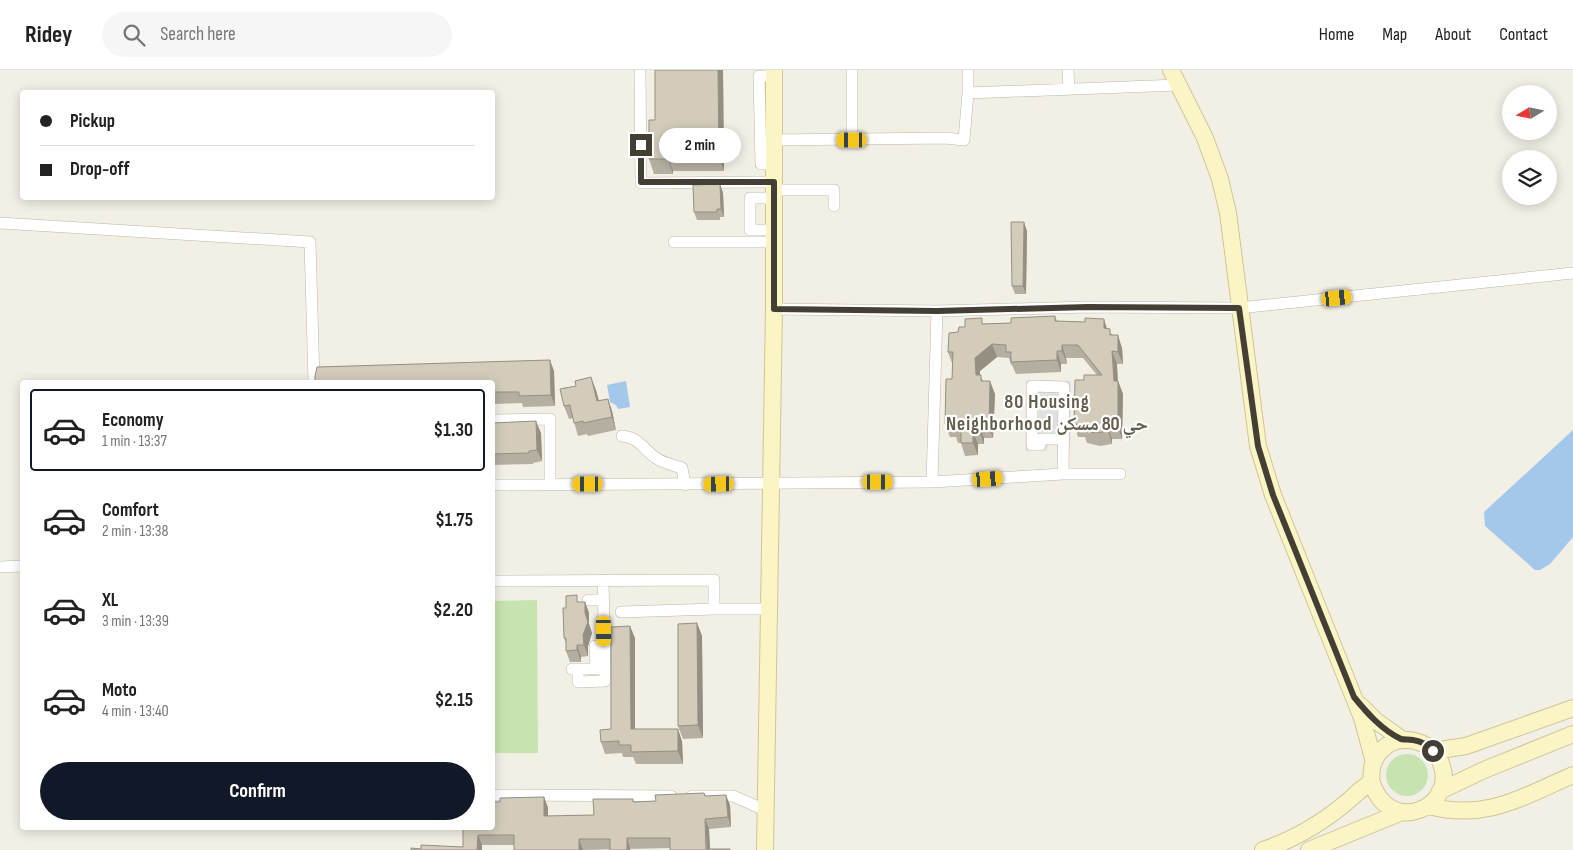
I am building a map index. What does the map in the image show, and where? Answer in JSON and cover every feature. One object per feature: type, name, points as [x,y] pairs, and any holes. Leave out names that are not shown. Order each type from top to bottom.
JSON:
[{"type":"main road","points":[[1171,70],[1204,138],[1220,179],[1228,213],[1258,446],[1273,495],[1367,732],[1374,762],[1371,780],[1374,792],[1390,808],[1402,812],[1411,812],[1429,806],[1459,812],[1490,809],[1573,775]]},
{"type":"main road","points":[[765,850],[774,309],[774,73]]},
{"type":"main road","points":[[1354,697],[1376,722],[1403,740]]},
{"type":"main road","points":[[1433,751],[1466,746],[1573,708]]},
{"type":"main road","points":[[1440,791],[1484,770],[1573,734]]},
{"type":"main road","points":[[1374,762],[1386,747],[1394,742],[1403,740],[1422,743],[1433,751],[1441,763],[1443,772],[1440,791],[1429,806]]},
{"type":"main road","points":[[1263,850],[1328,818],[1371,780]]},
{"type":"main road","points":[[1309,850],[1402,812]]},
{"type":"street","points":[[640,70],[641,182],[773,190],[834,190],[834,206]]},
{"type":"street","points":[[852,70],[852,140]]},
{"type":"street","points":[[773,140],[945,138],[964,140],[968,70]]},
{"type":"street","points":[[1068,70],[1069,90]]},
{"type":"street","points":[[773,164],[761,164],[759,76],[774,73]]},
{"type":"street","points":[[968,93],[1178,85]]},
{"type":"street","points":[[773,190],[750,198],[750,230],[774,236]]},
{"type":"street","points":[[0,222],[310,242],[314,380]]},
{"type":"street","points":[[674,242],[774,236]]},
{"type":"street","points":[[774,309],[937,311],[1088,307],[1239,308],[1573,273]]},
{"type":"street","points":[[932,482],[937,311]]},
{"type":"street","points":[[1063,439],[1040,439],[1040,445],[1032,445],[1032,386],[1064,387],[1063,474]]},
{"type":"street","points":[[495,420],[550,419],[550,484]]},
{"type":"street","points":[[622,436],[633,438],[655,458],[664,463],[682,468],[685,485]]},
{"type":"street","points":[[495,485],[932,482],[1063,474],[1120,474]]},
{"type":"street","points":[[0,567],[20,566]]},
{"type":"street","points":[[575,669],[600,669],[595,646],[604,646],[602,580]]},
{"type":"street","points":[[495,581],[714,580],[714,609]]},
{"type":"street","points":[[588,600],[603,600]]},
{"type":"street","points":[[621,612],[768,609]]},
{"type":"street","points":[[495,795],[733,796],[765,810]]},
{"type":"green space","points":[[537,600],[538,753],[495,753],[495,601]]},
{"type":"green space","points":[[1407,754],[1422,760],[1428,775],[1422,790],[1407,796],[1392,790],[1386,775],[1392,760]]},
{"type":"shaded area","points":[[1026,380],[1071,381],[1070,446],[1048,445],[1047,451],[1025,451]]},
{"type":"water","points":[[626,381],[630,407],[618,409],[616,405],[610,402],[607,385]]},
{"type":"water","points":[[1573,430],[1573,537],[1550,564],[1540,570],[1535,570],[1485,526],[1484,512]]},
{"type":"building","points":[[655,70],[718,70],[719,156],[668,156],[668,159],[649,159],[649,120],[655,120]]},
{"type":"building","points":[[720,184],[721,209],[717,209],[717,212],[694,212],[693,185]]},
{"type":"building","points":[[1011,222],[1024,222],[1023,286],[1012,286]]},
{"type":"building","points":[[1055,316],[1055,321],[1085,322],[1085,318],[1104,319],[1104,328],[1110,329],[1110,335],[1118,335],[1118,352],[1112,351],[1114,381],[1118,381],[1118,427],[1108,427],[1108,431],[1095,433],[1082,430],[1082,425],[1074,424],[1075,380],[1084,380],[1084,375],[1102,375],[1078,345],[1062,345],[1062,351],[1057,351],[1057,360],[1011,362],[1011,352],[1006,352],[1006,345],[992,344],[975,358],[976,375],[981,375],[981,381],[990,381],[989,426],[979,425],[979,431],[973,431],[973,443],[961,443],[961,430],[953,430],[953,425],[945,424],[946,379],[952,379],[953,352],[948,352],[949,333],[958,332],[959,327],[965,327],[965,319],[982,318],[982,324],[1011,323],[1011,318]]},
{"type":"building","points":[[550,360],[551,395],[519,396],[519,392],[495,392],[495,380],[315,380],[317,367]]},
{"type":"building","points":[[591,377],[597,401],[608,399],[612,417],[574,423],[570,405],[564,406],[560,389],[576,386],[575,381]]},
{"type":"building","points":[[536,421],[537,450],[529,451],[529,453],[495,454],[495,423]]},
{"type":"building","points":[[577,595],[577,602],[585,602],[585,613],[588,622],[583,635],[584,645],[577,645],[577,650],[566,651],[563,608],[566,608],[566,596]]},
{"type":"building","points":[[697,623],[698,725],[678,726],[678,624]]},
{"type":"building","points":[[630,626],[631,729],[678,729],[678,751],[631,752],[631,745],[619,745],[619,741],[601,742],[600,730],[611,729],[611,627]]},
{"type":"building","points":[[704,793],[705,796],[726,795],[728,817],[705,819],[706,849],[730,850],[670,850],[670,838],[627,838],[627,850],[610,850],[610,839],[579,839],[579,850],[514,850],[514,835],[478,835],[477,850],[411,850],[411,848],[421,849],[421,845],[463,847],[463,830],[495,830],[495,802],[500,802],[500,798],[544,797],[544,816],[594,815],[593,799],[633,799],[633,802],[656,801],[655,795]]},
{"type":"district","name":"80 Housing Neighborhood حي 80 مسكن","points":[[1047,412]]},
{"type":"route","points":[[641,145],[641,182],[774,182],[774,309],[937,311],[1088,307],[1239,308],[1258,446],[1273,495],[1354,697],[1376,722],[1389,732],[1403,740],[1422,743],[1433,751]]}]
